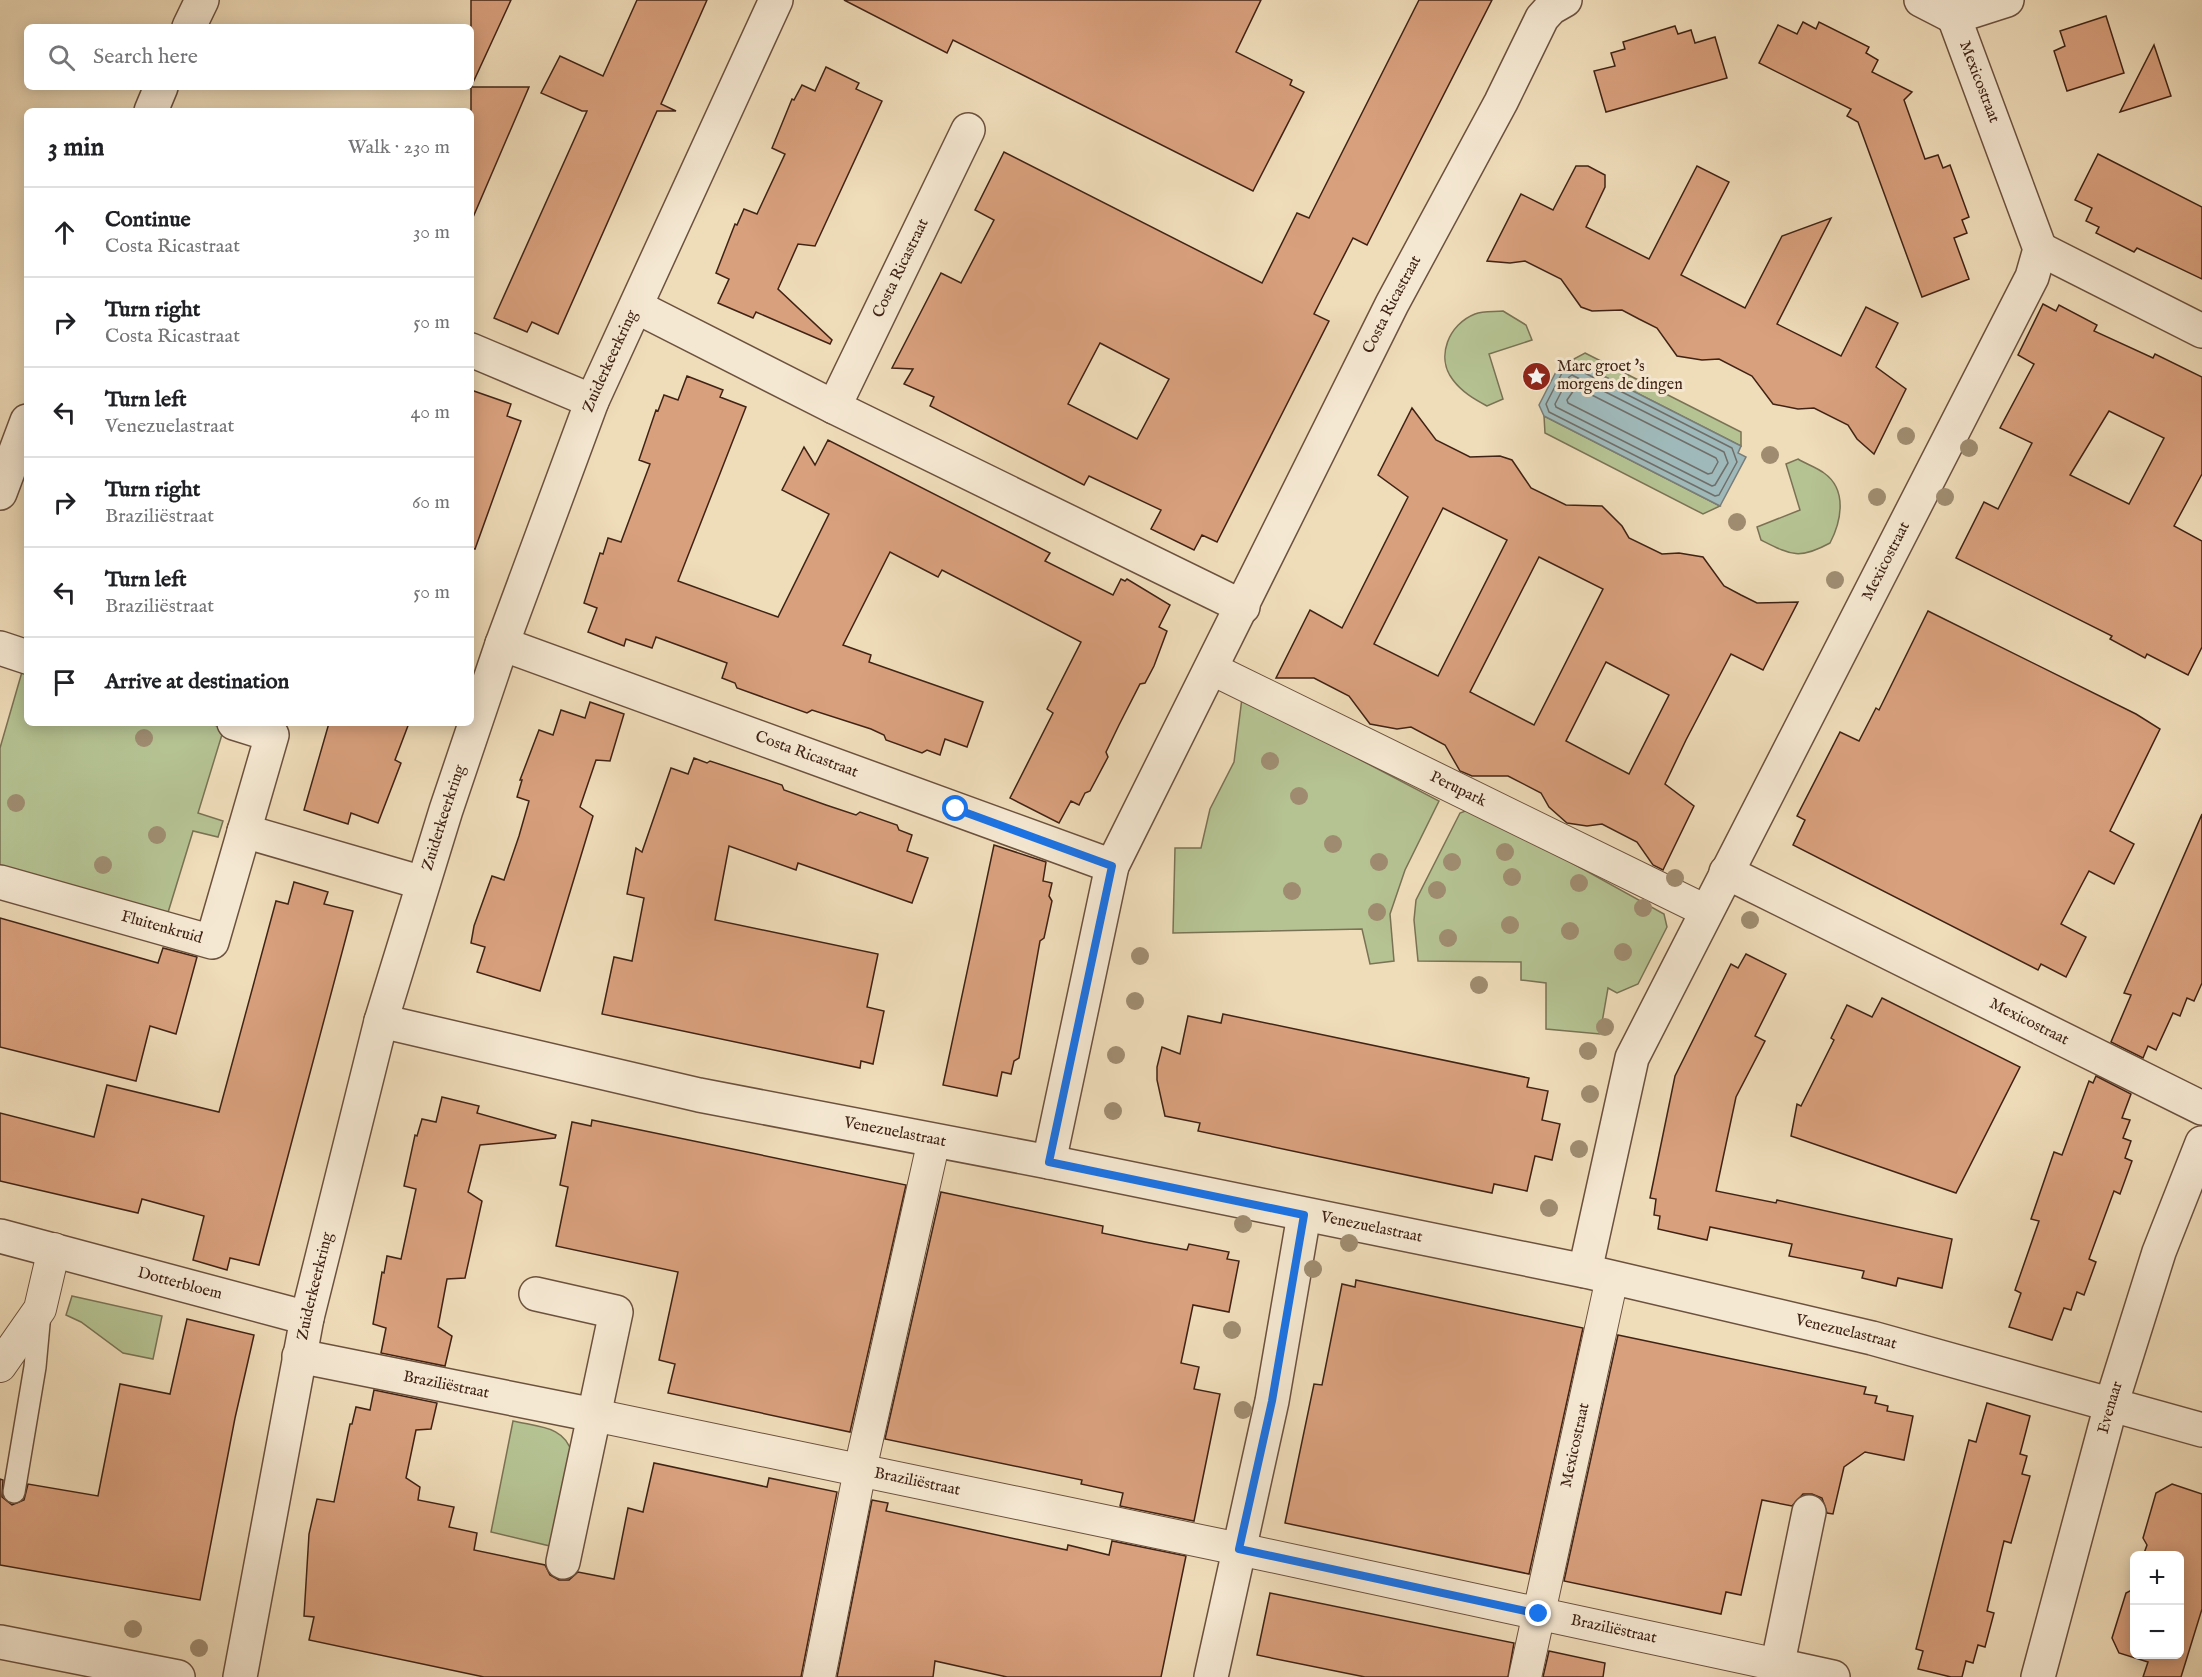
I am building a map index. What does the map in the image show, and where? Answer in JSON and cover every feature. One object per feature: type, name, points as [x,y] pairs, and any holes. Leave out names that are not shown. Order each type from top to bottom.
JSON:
[{"type":"street","points":[[190,24],[202,0]]},
{"type":"street","name":"Zuiderkeerkring","points":[[240,1677],[298,1356],[381,1021],[423,883],[502,644],[592,401],[776,0]]},
{"type":"street","points":[[1921,0],[1954,17],[2007,0]]},
{"type":"street","name":"Costa Ricastraat","points":[[1049,1162],[1112,866],[1392,304],[1501,102],[1551,2]]},
{"type":"street","name":"Mexicostraat","points":[[1525,1677],[1539,1614],[1598,1275],[1632,1058],[2032,277],[2040,249],[1954,17]]},
{"type":"street","points":[[152,108],[160,90]]},
{"type":"street","name":"Costa Ricastraat","points":[[834,407],[968,129]]},
{"type":"street","points":[[2040,249],[2202,331]]},
{"type":"street","points":[[637,307],[834,407],[1243,607]]},
{"type":"street","points":[[474,351],[592,401]]},
{"type":"street","points":[[0,493],[24,429]]},
{"type":"street","name":"Costa Ricastraat","points":[[502,644],[1112,866]]},
{"type":"street","points":[[0,648],[24,656]]},
{"type":"street","name":"Perupark","points":[[1212,669],[1706,911]]},
{"type":"street","name":"Fluitenkruid","points":[[0,882],[212,942],[272,735],[244,726]]},
{"type":"street","points":[[244,831],[423,883]]},
{"type":"street","name":"Mexicostraat","points":[[1726,872],[2202,1108]]},
{"type":"street","name":"Venezuelastraat","points":[[381,1021],[699,1095],[1049,1162],[1598,1275],[1872,1338],[2202,1431]]},
{"type":"street","points":[[819,1677],[860,1470],[934,1140]]},
{"type":"street","name":"Evenaar","points":[[2038,1677],[2111,1405],[2159,1252],[2202,1143]]},
{"type":"street","points":[[1211,1677],[1272,1401],[1304,1215]]},
{"type":"street","name":"Dotterbloem","points":[[0,1236],[307,1318]]},
{"type":"street","points":[[0,1366],[40,1309],[54,1250]]},
{"type":"street","points":[[536,1294],[616,1312],[563,1562]]},
{"type":"street","name":"Braziliëstraat","points":[[298,1356],[1239,1549],[1539,1614],[1776,1671],[1833,1677]]},
{"type":"street","points":[[1776,1671],[1809,1512]]},
{"type":"street","points":[[0,1641],[178,1677]]},
{"type":"lane","points":[[14,1492],[36,1360],[40,1309]]},
{"type":"green space","points":[[1503,311],[1526,325],[1532,340],[1489,354],[1503,399],[1487,406],[1464,392],[1453,380],[1445,361],[1445,352],[1452,333],[1466,319],[1478,313]]},
{"type":"green space","points":[[1585,353],[1741,432],[1741,446],[1572,360]]},
{"type":"green space","points":[[1544,416],[1720,506],[1703,514],[1545,433]]},
{"type":"green space","points":[[1798,459],[1821,471],[1832,480],[1837,488],[1840,506],[1837,526],[1830,543],[1810,552],[1795,554],[1761,540],[1757,527],[1800,510],[1786,464]]},
{"type":"green space","points":[[24,665],[24,726],[217,726],[224,728],[198,813],[223,821],[218,837],[193,831],[166,919],[0,873],[0,748]]},
{"type":"green space","points":[[1242,698],[1439,801],[1405,870],[1390,914],[1394,961],[1370,964],[1362,929],[1173,933],[1175,848],[1201,848],[1210,809],[1234,762]]},
{"type":"green space","points":[[1473,808],[1664,914],[1667,927],[1638,984],[1617,993],[1608,988],[1600,1034],[1546,1029],[1546,983],[1521,980],[1521,962],[1418,961],[1414,920],[1416,900],[1460,813]]},
{"type":"green space","points":[[72,1296],[162,1316],[153,1359],[123,1353],[81,1322],[66,1315]]},
{"type":"green space","points":[[513,1421],[550,1429],[564,1438],[572,1454],[550,1546],[491,1532]]},
{"type":"water","points":[[1572,360],[1741,446],[1738,453],[1746,457],[1720,506],[1544,416],[1539,405],[1559,366]]},
{"type":"building","points":[[471,0],[511,0],[474,80],[474,24],[471,24]]},
{"type":"building","points":[[637,0],[707,0],[661,104],[676,111],[657,111],[558,334],[532,322],[527,332],[494,318],[587,111],[582,111],[541,93],[560,56],[603,76]]},
{"type":"building","points":[[844,0],[1261,0],[1236,52],[1292,80],[1290,85],[1304,92],[1253,191],[953,40],[947,53]]},
{"type":"building","points":[[1419,0],[1492,0],[1367,245],[1353,238],[1322,298],[1314,314],[1329,321],[1217,542],[1202,535],[1194,550],[1151,529],[1161,510],[1089,476],[1084,485],[930,406],[934,397],[904,384],[913,369],[892,368],[941,273],[961,283],[994,220],[975,210],[1004,152],[1262,283],[1297,213],[1309,218]],"holes":[[[1100,343],[1169,379],[1137,439],[1068,404]]]},
{"type":"building","points":[[2106,16],[2124,73],[2067,91],[2054,51],[2065,46],[2060,31]]},
{"type":"building","points":[[1803,22],[1816,29],[1819,22],[1869,47],[1866,53],[1878,60],[1872,72],[1912,92],[1904,100],[1925,159],[1938,155],[1943,168],[1950,165],[1969,217],[1962,220],[1967,233],[1954,238],[1969,279],[1922,297],[1858,122],[1847,116],[1851,109],[1759,63],[1778,25],[1797,34]]},
{"type":"building","points":[[1675,26],[1678,34],[1691,30],[1695,43],[1715,37],[1727,78],[1606,112],[1594,71],[1615,66],[1611,53],[1625,49],[1623,42]]},
{"type":"building","points":[[2154,45],[2171,96],[2120,112]]},
{"type":"building","points":[[826,67],[859,83],[856,89],[882,101],[815,246],[798,244],[778,289],[832,340],[830,344],[756,312],[753,318],[718,303],[729,279],[716,273],[735,224],[737,225],[744,209],[757,214],[785,154],[772,148],[792,99],[794,100],[802,85],[815,91]]},
{"type":"building","points":[[474,87],[529,87],[474,215],[474,108],[471,108],[471,90],[474,90]]},
{"type":"building","points":[[2098,154],[2202,207],[2202,279],[2137,248],[2134,252],[2096,233],[2099,227],[2086,221],[2092,208],[2075,200]]},
{"type":"building","points":[[1576,166],[1588,166],[1605,175],[1605,187],[1586,227],[1649,259],[1697,166],[1729,182],[1681,275],[1745,308],[1782,236],[1831,218],[1777,324],[1841,356],[1866,307],[1898,323],[1876,367],[1906,389],[1874,454],[1857,439],[1848,425],[1814,408],[1798,409],[1773,404],[1752,376],[1719,359],[1702,360],[1677,356],[1657,328],[1622,310],[1592,311],[1581,307],[1561,279],[1525,261],[1510,263],[1487,261],[1521,194],[1553,210]]},
{"type":"building","points":[[2043,304],[2056,311],[2059,305],[2097,325],[2094,331],[2153,358],[2155,354],[2202,377],[2202,474],[2174,526],[2202,541],[2202,647],[2188,675],[2147,654],[2145,658],[2110,639],[2112,636],[1956,558],[1984,502],[1998,509],[2032,443],[2000,428],[2034,364],[2018,355]],"holes":[[[2109,411],[2164,438],[2129,504],[2070,475]]]},
{"type":"building","points":[[687,376],[723,390],[720,397],[746,407],[678,581],[778,617],[829,514],[782,490],[804,447],[815,465],[828,440],[1050,553],[1045,561],[1113,595],[1121,579],[1125,581],[1127,579],[1170,605],[1159,627],[1167,631],[1154,666],[1145,683],[1140,684],[1119,725],[1106,752],[1108,757],[1090,791],[1085,793],[1079,805],[1071,801],[1059,823],[1010,798],[1053,713],[1047,709],[1081,642],[942,570],[938,577],[890,552],[843,645],[871,655],[869,662],[983,702],[967,747],[945,739],[940,755],[927,750],[922,753],[886,740],[884,735],[871,729],[812,710],[807,713],[737,688],[735,683],[722,678],[727,663],[656,637],[652,648],[626,639],[624,646],[588,632],[597,608],[584,603],[600,553],[603,554],[608,538],[621,542],[650,464],[639,460],[656,410],[658,411],[664,395],[678,400]]},
{"type":"building","points":[[474,391],[511,404],[507,416],[521,421],[475,549]]},
{"type":"building","points":[[1412,408],[1436,440],[1470,457],[1500,456],[1512,460],[1531,488],[1566,505],[1602,506],[1622,526],[1629,538],[1662,554],[1679,553],[1703,557],[1724,586],[1741,595],[1757,603],[1798,602],[1763,670],[1731,654],[1686,740],[1665,784],[1694,806],[1663,870],[1653,865],[1637,842],[1602,824],[1587,826],[1567,823],[1549,807],[1541,793],[1508,776],[1472,776],[1460,771],[1445,745],[1411,727],[1397,729],[1370,724],[1349,696],[1314,678],[1276,678],[1310,610],[1342,628],[1408,497],[1378,475]],"holes":[[[1443,508],[1507,540],[1438,676],[1374,644]],[[1539,557],[1603,589],[1534,725],[1470,692]],[[1606,662],[1669,695],[1629,774],[1566,741]]]},
{"type":"building","points":[[1928,611],[2136,714],[2160,729],[2110,831],[2134,844],[2114,884],[2089,871],[2061,924],[2086,937],[2066,977],[2041,964],[2038,970],[1793,845],[1805,820],[1797,816],[1840,732],[1859,741],[1876,708],[1879,710]]},
{"type":"building","points":[[590,702],[624,714],[610,761],[596,760],[580,807],[593,816],[540,991],[477,972],[485,947],[471,943],[474,926],[492,876],[504,880],[519,836],[529,801],[517,797],[522,780],[520,780],[539,730],[553,735],[561,710],[585,718]]},
{"type":"building","points":[[328,726],[408,726],[395,760],[401,763],[378,823],[351,813],[348,824],[304,810]]},
{"type":"building","points":[[694,758],[707,763],[710,761],[782,785],[784,790],[856,815],[860,812],[897,825],[899,830],[912,835],[907,851],[928,858],[912,903],[798,863],[796,870],[729,846],[715,920],[878,954],[867,1007],[884,1011],[873,1064],[861,1061],[860,1068],[602,1014],[614,957],[632,961],[644,898],[627,894],[636,848],[642,852],[671,768],[688,774]]},
{"type":"building","points":[[2202,814],[2202,983],[2194,1001],[2187,998],[2180,1016],[2173,1013],[2156,1050],[2148,1046],[2143,1058],[2111,1042],[2131,995],[2124,993]]},
{"type":"building","points":[[994,845],[1046,862],[1043,881],[1052,883],[1049,896],[1052,901],[1044,938],[1040,941],[1019,1058],[1014,1061],[1011,1074],[1002,1072],[997,1096],[943,1085]]},
{"type":"building","points":[[294,882],[328,892],[324,904],[353,911],[259,1265],[230,1258],[227,1270],[193,1260],[204,1216],[142,1199],[138,1213],[0,1181],[0,1113],[94,1137],[107,1085],[219,1112],[276,901],[288,904]]},
{"type":"building","points":[[0,918],[158,963],[163,948],[197,957],[176,1034],[150,1026],[136,1081],[0,1047]]},
{"type":"building","points":[[1746,954],[1786,974],[1755,1036],[1765,1041],[1736,1097],[1716,1191],[1776,1203],[1777,1200],[1952,1239],[1942,1288],[1898,1278],[1896,1286],[1862,1278],[1864,1271],[1789,1256],[1792,1244],[1710,1227],[1707,1240],[1658,1229],[1660,1216],[1654,1215],[1656,1199],[1650,1198],[1675,1076],[1731,964],[1738,968]]},
{"type":"building","points":[[1882,998],[2020,1067],[1956,1193],[1791,1136],[1797,1104],[1801,1106],[1834,1040],[1831,1038],[1847,1005],[1872,1017]]},
{"type":"building","points":[[1223,1014],[1529,1078],[1527,1087],[1548,1091],[1542,1120],[1560,1124],[1552,1160],[1535,1156],[1527,1191],[1494,1184],[1492,1193],[1198,1131],[1200,1123],[1165,1116],[1157,1080],[1157,1067],[1162,1047],[1180,1054],[1188,1016],[1221,1023]]},
{"type":"building","points":[[2096,1076],[2131,1094],[2122,1118],[2130,1120],[2123,1138],[2131,1141],[2125,1158],[2132,1161],[2120,1194],[2114,1191],[2089,1259],[2096,1262],[2084,1295],[2077,1292],[2071,1310],[2064,1308],[2052,1340],[2009,1327],[2021,1293],[2015,1290],[2039,1221],[2031,1219],[2054,1152],[2062,1155],[2089,1081],[2093,1083]]},
{"type":"building","points":[[442,1097],[479,1106],[477,1113],[556,1135],[555,1138],[480,1145],[468,1192],[482,1201],[465,1278],[447,1279],[438,1327],[452,1336],[445,1366],[381,1353],[386,1328],[373,1324],[387,1256],[401,1259],[416,1189],[404,1186],[415,1135],[417,1136],[422,1119],[436,1122]]},
{"type":"building","points":[[592,1120],[906,1185],[850,1432],[668,1393],[675,1364],[659,1360],[678,1272],[556,1246],[568,1187],[560,1185],[572,1122],[591,1126]]},
{"type":"building","points":[[941,1192],[1103,1226],[1102,1233],[1145,1242],[1187,1250],[1189,1244],[1229,1252],[1227,1259],[1239,1261],[1229,1312],[1193,1305],[1181,1363],[1199,1367],[1194,1389],[1220,1394],[1194,1521],[1120,1506],[1123,1493],[1081,1484],[1082,1480],[885,1439]]},
{"type":"building","points":[[1356,1280],[1583,1328],[1529,1574],[1285,1523],[1314,1384],[1322,1385],[1342,1284],[1355,1287]]},
{"type":"building","points":[[187,1319],[254,1335],[235,1418],[200,1600],[0,1565],[0,1479],[3,1480],[2,1497],[12,1505],[24,1500],[28,1484],[98,1496],[120,1384],[170,1394]]},
{"type":"building","points":[[1618,1335],[1866,1387],[1864,1394],[1877,1396],[1875,1403],[1888,1406],[1887,1411],[1913,1416],[1904,1460],[1865,1452],[1844,1467],[1833,1514],[1827,1513],[1822,1498],[1812,1494],[1803,1494],[1792,1506],[1762,1500],[1741,1595],[1726,1592],[1721,1614],[1564,1581]]},
{"type":"building","points":[[374,1390],[437,1403],[431,1429],[416,1430],[406,1478],[420,1487],[418,1500],[454,1507],[449,1527],[477,1533],[474,1550],[545,1565],[550,1575],[559,1580],[569,1580],[578,1572],[614,1579],[628,1508],[643,1512],[654,1463],[767,1487],[769,1478],[837,1492],[801,1677],[484,1677],[309,1640],[314,1617],[304,1616],[309,1534],[317,1499],[334,1502],[350,1424],[352,1424],[356,1407],[370,1410]]},
{"type":"building","points":[[1987,1403],[2030,1416],[2020,1454],[2027,1456],[2022,1474],[2030,1476],[2011,1543],[2004,1541],[1987,1611],[1994,1613],[1985,1647],[1978,1645],[1973,1663],[1966,1661],[1962,1677],[1951,1677],[1918,1669],[1923,1651],[1916,1649],[1969,1440],[1976,1442]]},
{"type":"building","points":[[2172,1484],[2202,1494],[2202,1609],[2181,1677],[2143,1677],[2148,1662],[2138,1659],[2184,1659],[2184,1551],[2145,1551],[2147,1545],[2143,1538],[2156,1493]]},
{"type":"building","points":[[872,1500],[888,1503],[886,1511],[1067,1550],[1068,1545],[1109,1555],[1112,1541],[1186,1556],[1161,1677],[1007,1677],[935,1661],[933,1677],[837,1677]]},
{"type":"building","points":[[2130,1591],[2130,1656],[2119,1653],[2112,1638],[2126,1593]]},
{"type":"building","points":[[1270,1593],[1514,1643],[1508,1677],[1365,1677],[1257,1655]]},
{"type":"building","points":[[1549,1651],[1605,1663],[1603,1677],[1543,1677]]},
{"type":"place","name":"Marc groet 's morgens de dingen","points":[[1536,376]]},
{"type":"route","points":[[956,809],[1112,866],[1049,1162],[1304,1215],[1272,1401],[1239,1549],[1539,1614]]}]
